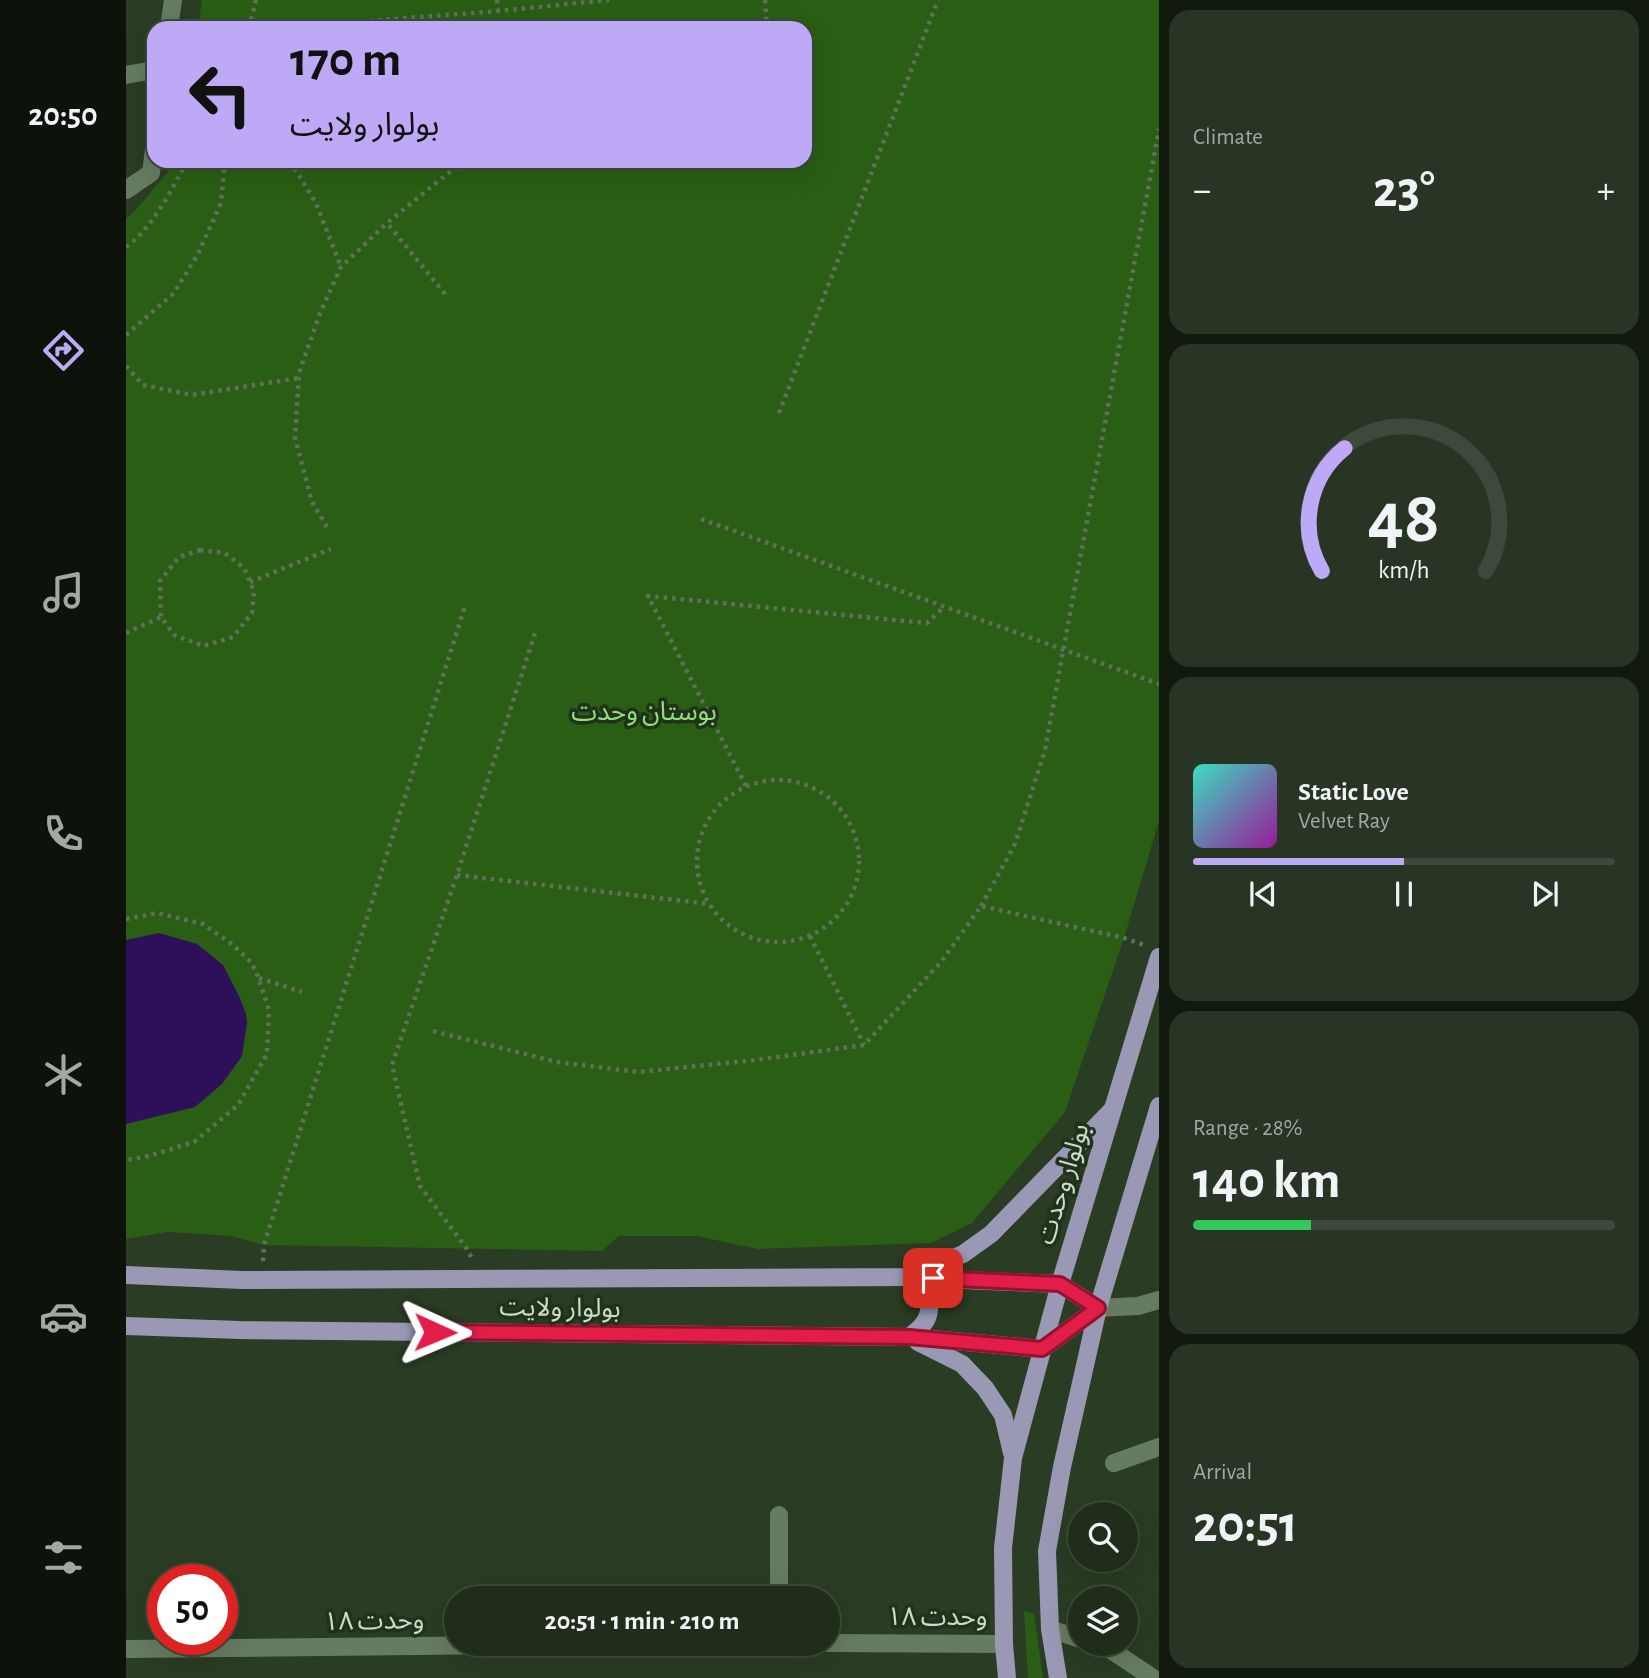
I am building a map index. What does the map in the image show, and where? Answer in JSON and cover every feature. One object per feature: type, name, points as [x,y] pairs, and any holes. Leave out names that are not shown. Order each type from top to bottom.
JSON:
[{"type":"main road","name":"بولوار وحدت","points":[[1007,1678],[1003,1548],[1013,1458],[1060,1284],[1112,1110],[1153,951]]},
{"type":"main road","points":[[1058,1678],[1050,1629],[1047,1550],[1062,1467],[1098,1308],[1159,1106]]},
{"type":"main road","name":"بولوار ولایت","points":[[908,1277],[963,1254],[991,1234],[1112,1110]]},
{"type":"main road","name":"بولوار ولایت","points":[[126,1275],[262,1279],[908,1277],[1060,1284],[1098,1308]]},
{"type":"main road","points":[[908,1277],[919,1285],[929,1300],[930,1310],[921,1329],[909,1337]]},
{"type":"main road","points":[[1042,1349],[1098,1308]]},
{"type":"main road","name":"بولوار ولایت","points":[[126,1326],[240,1331],[909,1337],[1042,1349]]},
{"type":"main road","name":"بولوار ولایت","points":[[909,1337],[962,1364],[985,1388],[1003,1415],[1013,1458]]},
{"type":"street","points":[[170,21],[173,0]]},
{"type":"street","points":[[126,75],[147,71]]},
{"type":"street","points":[[126,190],[151,173],[152,168]]},
{"type":"street","points":[[1098,1308],[1139,1306],[1159,1300]]},
{"type":"street","points":[[1114,1463],[1159,1447]]},
{"type":"street","points":[[779,1515],[779,1586]]},
{"type":"street","points":[[1050,1629],[1068,1635]]},
{"type":"street","name":"وحدت ۱۸","points":[[840,1643],[1004,1644]]},
{"type":"street","name":"وحدت ۱۸","points":[[126,1649],[444,1646]]},
{"type":"street","points":[[1120,1656],[1153,1678]]},
{"type":"path","points":[[251,21],[256,0]]},
{"type":"path","points":[[497,0],[499,11]]},
{"type":"path","points":[[368,21],[609,0]]},
{"type":"path","points":[[765,0],[766,21]]},
{"type":"path","points":[[779,413],[938,0]]},
{"type":"path","points":[[433,1031],[557,1062],[638,1072],[756,1060],[864,1045],[941,962],[981,906],[1015,844],[1045,750],[1159,129]]},
{"type":"path","points":[[126,247],[135,240],[166,199],[183,168]]},
{"type":"path","points":[[126,335],[174,293],[198,254],[221,203],[224,168]]},
{"type":"path","points":[[294,168],[316,203],[341,267]]},
{"type":"path","points":[[327,527],[312,502],[295,438],[299,373],[320,313],[341,267],[387,223],[457,168]]},
{"type":"path","points":[[387,223],[445,294]]},
{"type":"path","points":[[126,366],[143,385],[192,396],[299,378]]},
{"type":"path","points":[[701,519],[1159,684]]},
{"type":"path","points":[[250,582],[331,549]]},
{"type":"path","points":[[200,550],[225,553],[244,568],[250,582],[254,591],[252,613],[233,638],[204,646],[174,635],[161,617],[160,581],[179,557],[200,550]]},
{"type":"path","points":[[746,786],[648,596],[927,623],[944,607]]},
{"type":"path","points":[[262,1279],[264,1245],[465,606]]},
{"type":"path","points":[[126,634],[161,617]]},
{"type":"path","points":[[483,1279],[467,1249],[421,1186],[393,1065],[536,630]]},
{"type":"path","points":[[776,779],[810,785],[835,802],[854,830],[860,861],[854,892],[835,920],[810,936],[775,943],[743,935],[719,917],[702,890],[697,860],[702,833],[720,804],[746,786],[776,779]]},
{"type":"path","points":[[457,875],[711,904]]},
{"type":"path","points":[[981,906],[1124,938],[1153,951]]},
{"type":"path","points":[[126,919],[158,913],[202,924],[233,945],[252,963],[269,1010],[267,1054],[238,1105],[194,1142],[126,1160]]},
{"type":"path","points":[[810,936],[864,1045]]},
{"type":"path","points":[[258,977],[302,992]]},
{"type":"green space","name":"بوستان وحدت","points":[[202,0],[1159,0],[1159,821],[1124,938],[1065,1112],[972,1223],[931,1243],[758,1249],[696,1236],[619,1236],[602,1251],[264,1245],[231,1236],[167,1232],[126,1239],[126,218],[171,168],[812,168],[812,21],[199,21]]},
{"type":"green space","points":[[1024,1611],[1034,1614],[1043,1678],[1028,1678]]},
{"type":"shaded area","points":[[159,933],[197,944],[223,965],[246,1014],[242,1056],[222,1084],[195,1107],[126,1124],[126,940]]},
{"type":"route","points":[[435,1332],[909,1337],[1042,1349],[1098,1308],[1060,1284],[933,1278]]}]
